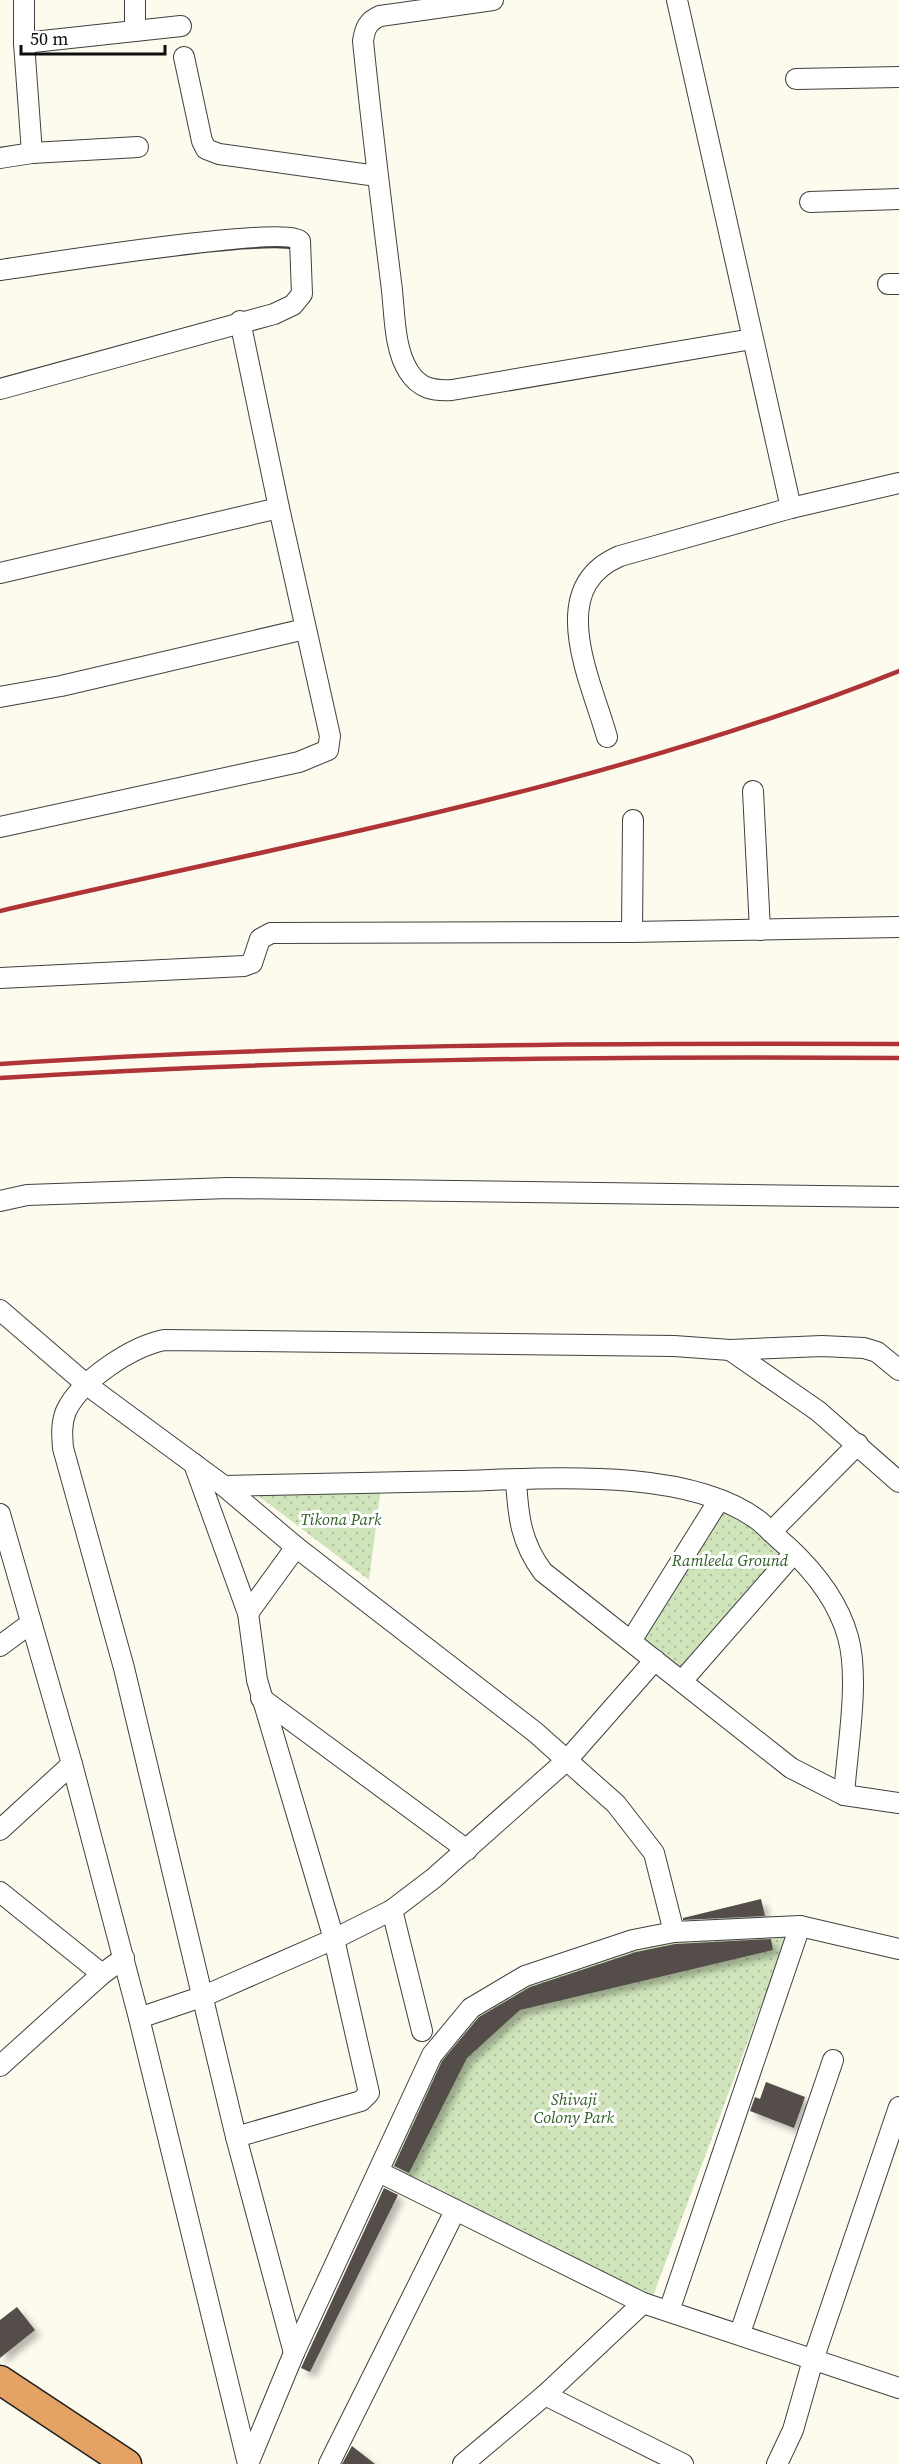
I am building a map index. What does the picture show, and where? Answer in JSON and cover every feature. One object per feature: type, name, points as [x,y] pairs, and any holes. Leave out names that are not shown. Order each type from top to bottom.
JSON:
[{"type":"highway","points":[[0,2380],[127,2464]]},
{"type":"street","points":[[24,0],[24,43],[32,153]]},
{"type":"street","points":[[135,0],[135,30]]},
{"type":"street","points":[[493,0],[387,14],[375,18],[366,27],[363,41],[377,176],[401,352],[410,373],[429,389],[452,390],[752,339]]},
{"type":"street","points":[[677,0],[791,508]]},
{"type":"street","points":[[24,43],[181,26]]},
{"type":"street","points":[[184,57],[202,141],[206,149],[219,154],[377,176]]},
{"type":"street","points":[[796,79],[899,77]]},
{"type":"street","points":[[0,158],[32,153],[138,147]]},
{"type":"street","points":[[810,201],[899,200]]},
{"type":"street","points":[[0,270],[246,238],[298,239],[301,298],[293,305],[274,314],[240,321],[73,371],[0,389]]},
{"type":"street","points":[[0,827],[299,762],[328,750],[330,736],[240,321]]},
{"type":"street","points":[[607,737],[577,631],[578,606],[596,569],[620,556],[791,508],[899,483]]},
{"type":"street","points":[[0,573],[279,508]]},
{"type":"street","points":[[0,697],[61,686],[305,629]]},
{"type":"street","points":[[753,791],[760,930]]},
{"type":"street","points":[[632,932],[633,820]]},
{"type":"street","points":[[0,978],[244,966],[252,963],[260,939],[272,933],[632,932],[899,927]]},
{"type":"street","points":[[0,1201],[27,1195],[228,1188],[899,1197]]},
{"type":"street","points":[[0,1310],[87,1385],[224,1486],[296,1547],[535,1732],[616,1804],[650,1845],[658,1863],[674,1932]]},
{"type":"street","points":[[294,2353],[236,2137],[124,1668],[63,1448],[61,1430],[65,1413],[87,1385],[126,1354],[164,1340],[674,1346],[730,1350],[822,1346],[864,1348],[877,1352],[899,1370]]},
{"type":"street","points":[[730,1350],[818,1411],[899,1482]]},
{"type":"street","points":[[771,1532],[858,1444]]},
{"type":"street","points":[[194,1464],[248,1613],[261,1698],[334,1940],[369,2096],[361,2102],[236,2137]]},
{"type":"street","points":[[224,1486],[516,1480],[659,1483],[719,1500],[757,1519],[794,1553],[823,1586],[848,1639],[852,1684],[844,1795]]},
{"type":"street","points":[[516,1480],[519,1528],[532,1558],[543,1572],[790,1768],[844,1795],[899,1803]]},
{"type":"street","points":[[631,1641],[719,1500]]},
{"type":"street","points":[[0,1514],[72,1764],[124,1958],[248,2464]]},
{"type":"street","points":[[248,1613],[296,1547]]},
{"type":"street","points":[[682,1681],[794,1553]]},
{"type":"street","points":[[0,1646],[31,1623]]},
{"type":"street","points":[[139,2018],[204,1996],[334,1940],[392,1910],[467,1850],[567,1760],[655,1660]]},
{"type":"street","points":[[261,1698],[467,1850]]},
{"type":"street","points":[[0,1830],[72,1764]]},
{"type":"street","points":[[0,1892],[102,1974]]},
{"type":"street","points":[[392,1910],[422,2031]]},
{"type":"street","points":[[669,2311],[800,1926]]},
{"type":"street","points":[[248,2464],[294,2353],[432,2055],[471,2008],[525,1976],[633,1940],[674,1932],[800,1926],[899,1949]]},
{"type":"street","points":[[0,2066],[102,1974],[124,1958]]},
{"type":"street","points":[[740,2333],[832,2060]]},
{"type":"street","points":[[777,2464],[793,2430],[813,2360],[899,2107]]},
{"type":"street","points":[[379,2172],[643,2303],[740,2333],[899,2388]]},
{"type":"street","points":[[330,2464],[455,2211]]},
{"type":"street","points":[[463,2464],[545,2395],[643,2303]]},
{"type":"street","points":[[545,2395],[683,2464]]},
{"type":"green space","name":"Tikona Park","points":[[248,1488],[381,1488],[369,1580]]},
{"type":"green space","name":"Ramleela Ground","points":[[720,1503],[786,1552],[681,1675],[637,1640]]},
{"type":"green space","name":"Shivaji Colony Park","points":[[794,1917],[653,2296],[448,2206],[379,2172],[439,2045],[525,1976],[664,1936]]},
{"type":"building","points":[[761,1899],[765,1916],[683,1920],[683,1918]]},
{"type":"building","points":[[771,1939],[773,1950],[520,2010],[467,2058],[409,2173],[394,2166],[442,2061],[479,2017],[530,1987],[636,1952],[675,1944]]},
{"type":"building","points":[[766,2082],[805,2097],[794,2128],[750,2111],[755,2097],[760,2099]]},
{"type":"building","points":[[384,2188],[398,2195],[310,2372],[301,2368]]},
{"type":"building","points":[[17,2307],[35,2330],[0,2358],[0,2320]]},
{"type":"building","points":[[352,2446],[375,2464],[342,2464]]},
{"type":"railway","points":[[0,911],[341,835],[567,779],[679,748],[790,712],[899,671]]},
{"type":"railway","points":[[0,1064],[224,1052],[449,1046],[899,1044]]},
{"type":"railway","points":[[0,1078],[224,1067],[449,1060],[899,1058]]}]
